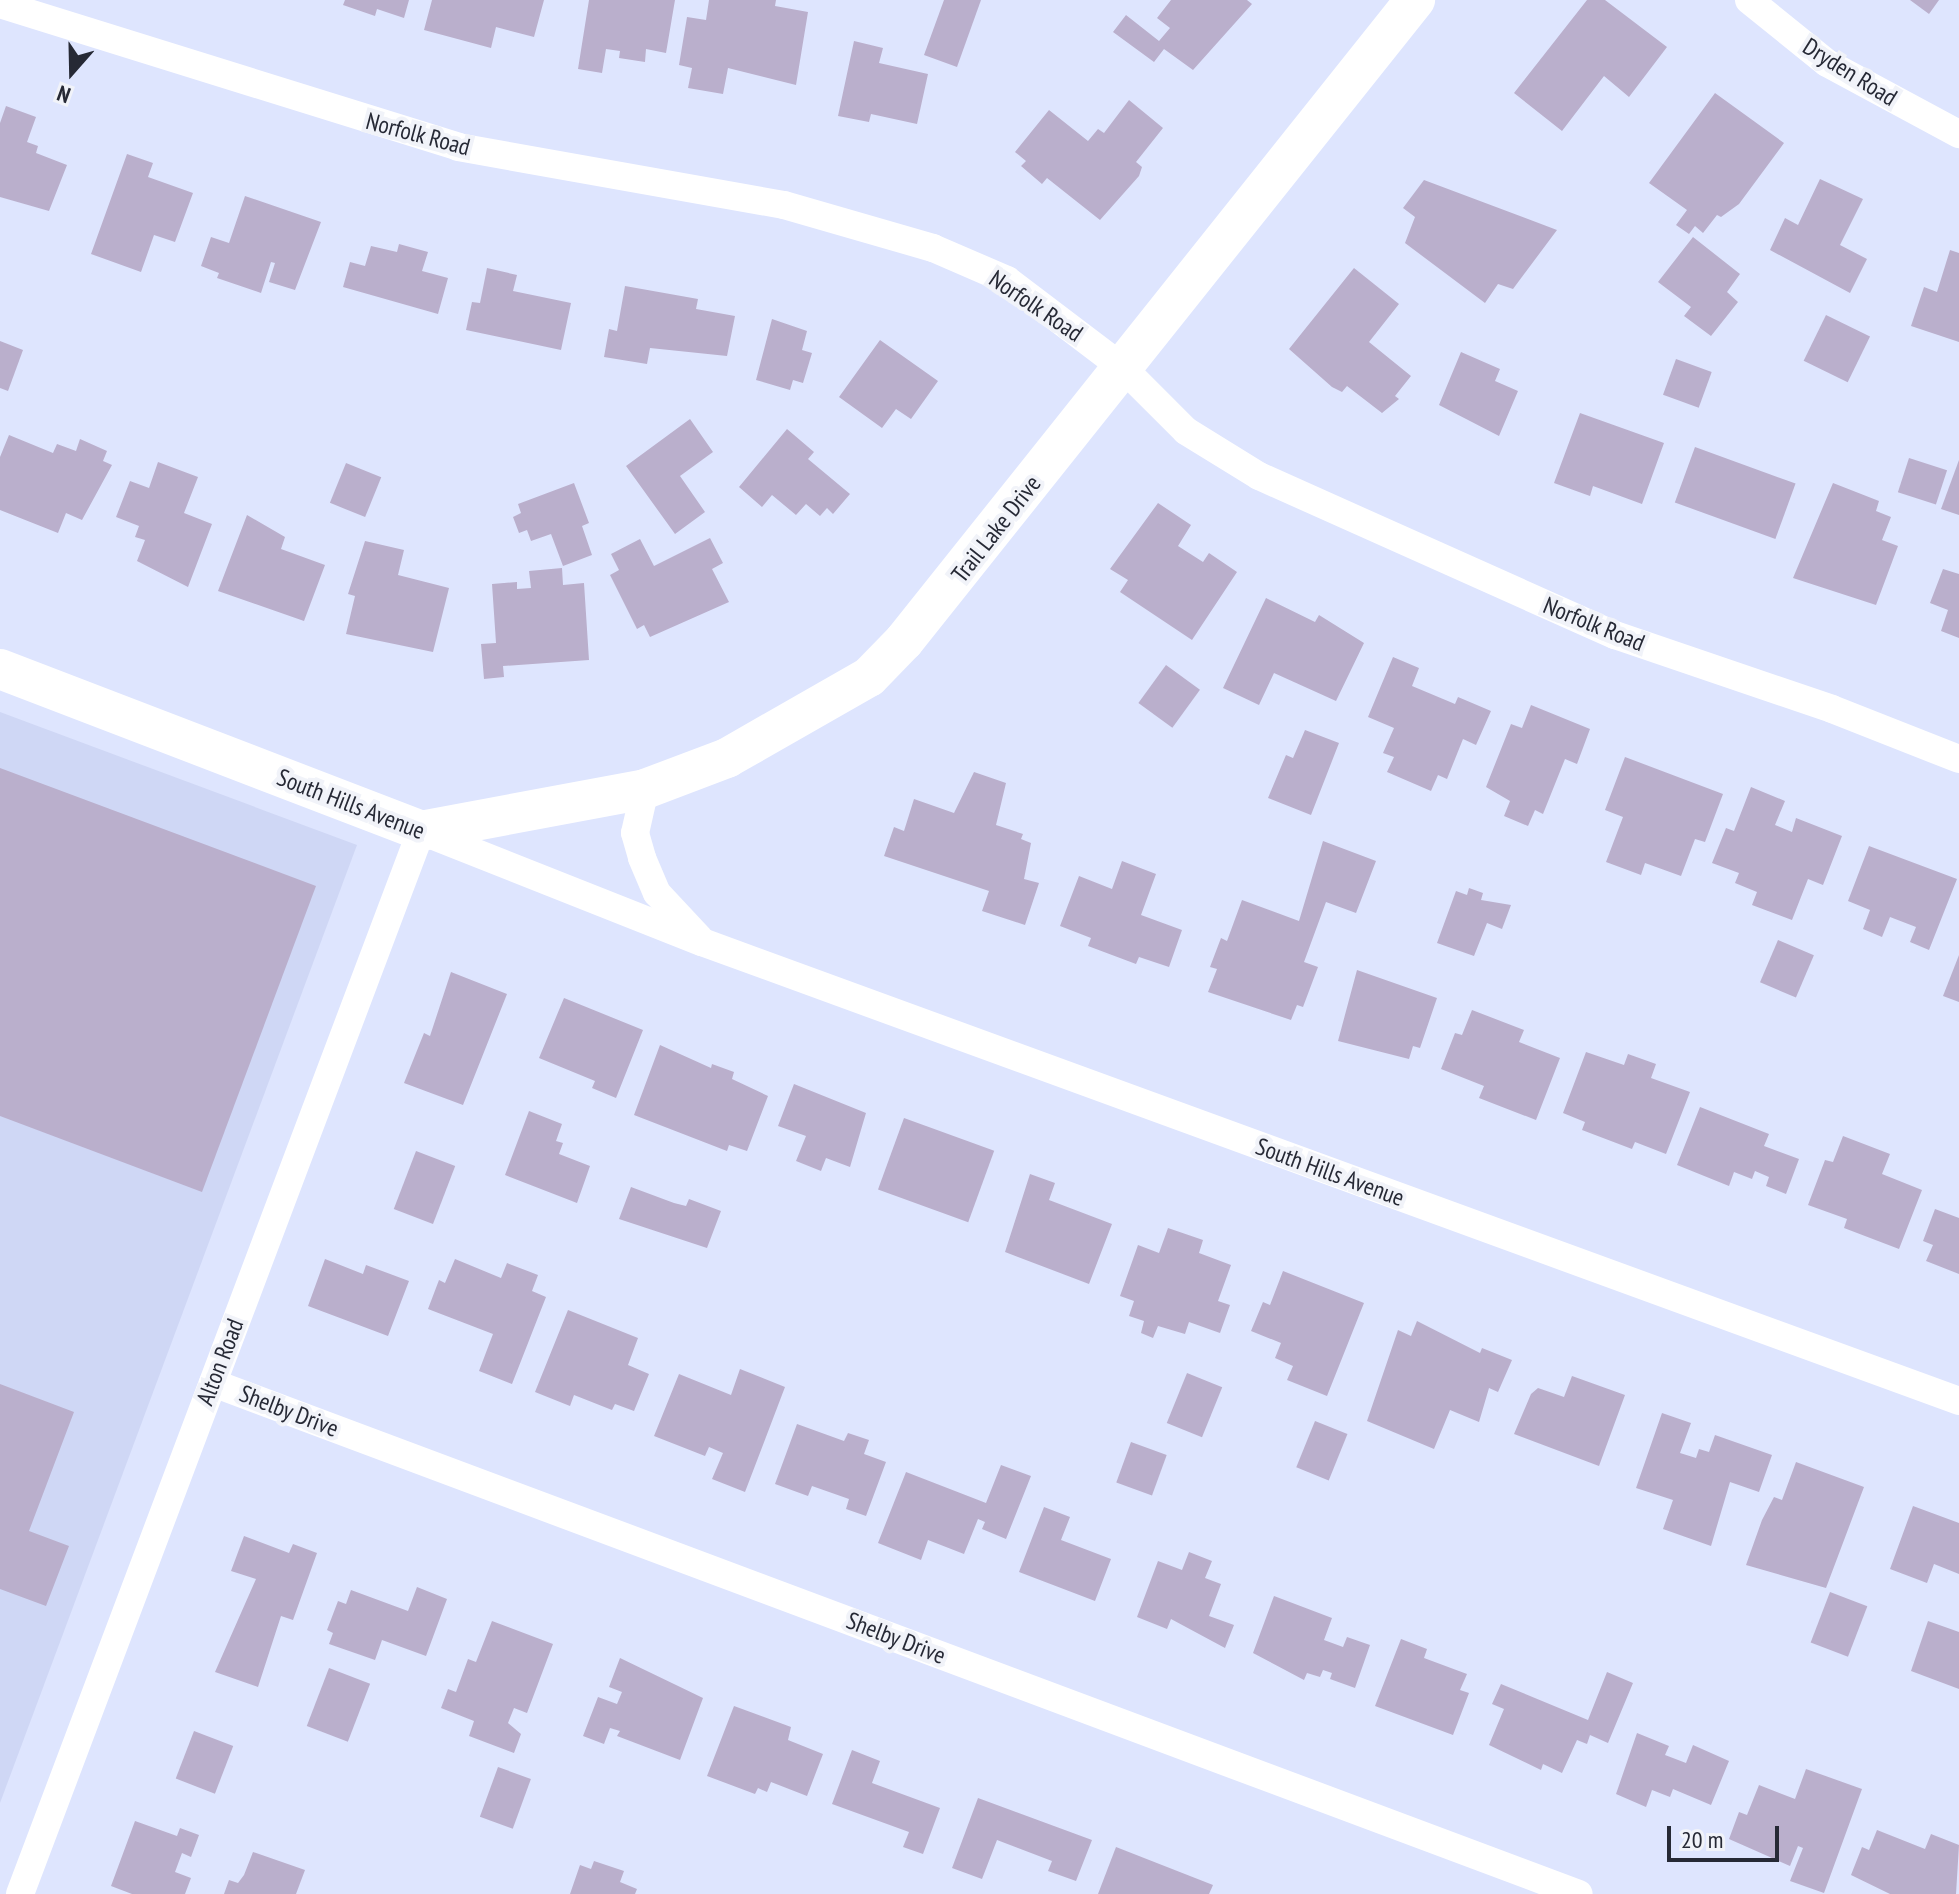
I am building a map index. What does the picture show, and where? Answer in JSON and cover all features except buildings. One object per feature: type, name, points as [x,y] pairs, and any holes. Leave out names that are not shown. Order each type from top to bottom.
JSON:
[{"type":"street","name":"Trail Lake Drive","points":[[421,831],[645,789],[727,758],[869,677],[944,594],[1415,0]]},
{"type":"street","name":"Dryden Road","points":[[1749,0],[1827,63],[1959,134]]},
{"type":"street","name":"Norfolk Road","points":[[0,4],[172,62],[458,147],[784,205],[933,248],[1007,280],[1123,368],[1186,431],[1259,476],[1615,635],[1832,709],[1959,759]]},
{"type":"street","name":"South Hills Avenue","points":[[0,669],[702,942],[1959,1401]]},
{"type":"street","name":"South Hills Avenue","points":[[645,789],[635,833],[642,858],[657,893],[702,942]]},
{"type":"street","name":"Alton Road","points":[[20,1894],[421,831]]},
{"type":"street","name":"Shelby Drive","points":[[213,1383],[1579,1894]]},
{"type":"shaded area","points":[[0,712],[357,845],[0,1803]]}]
